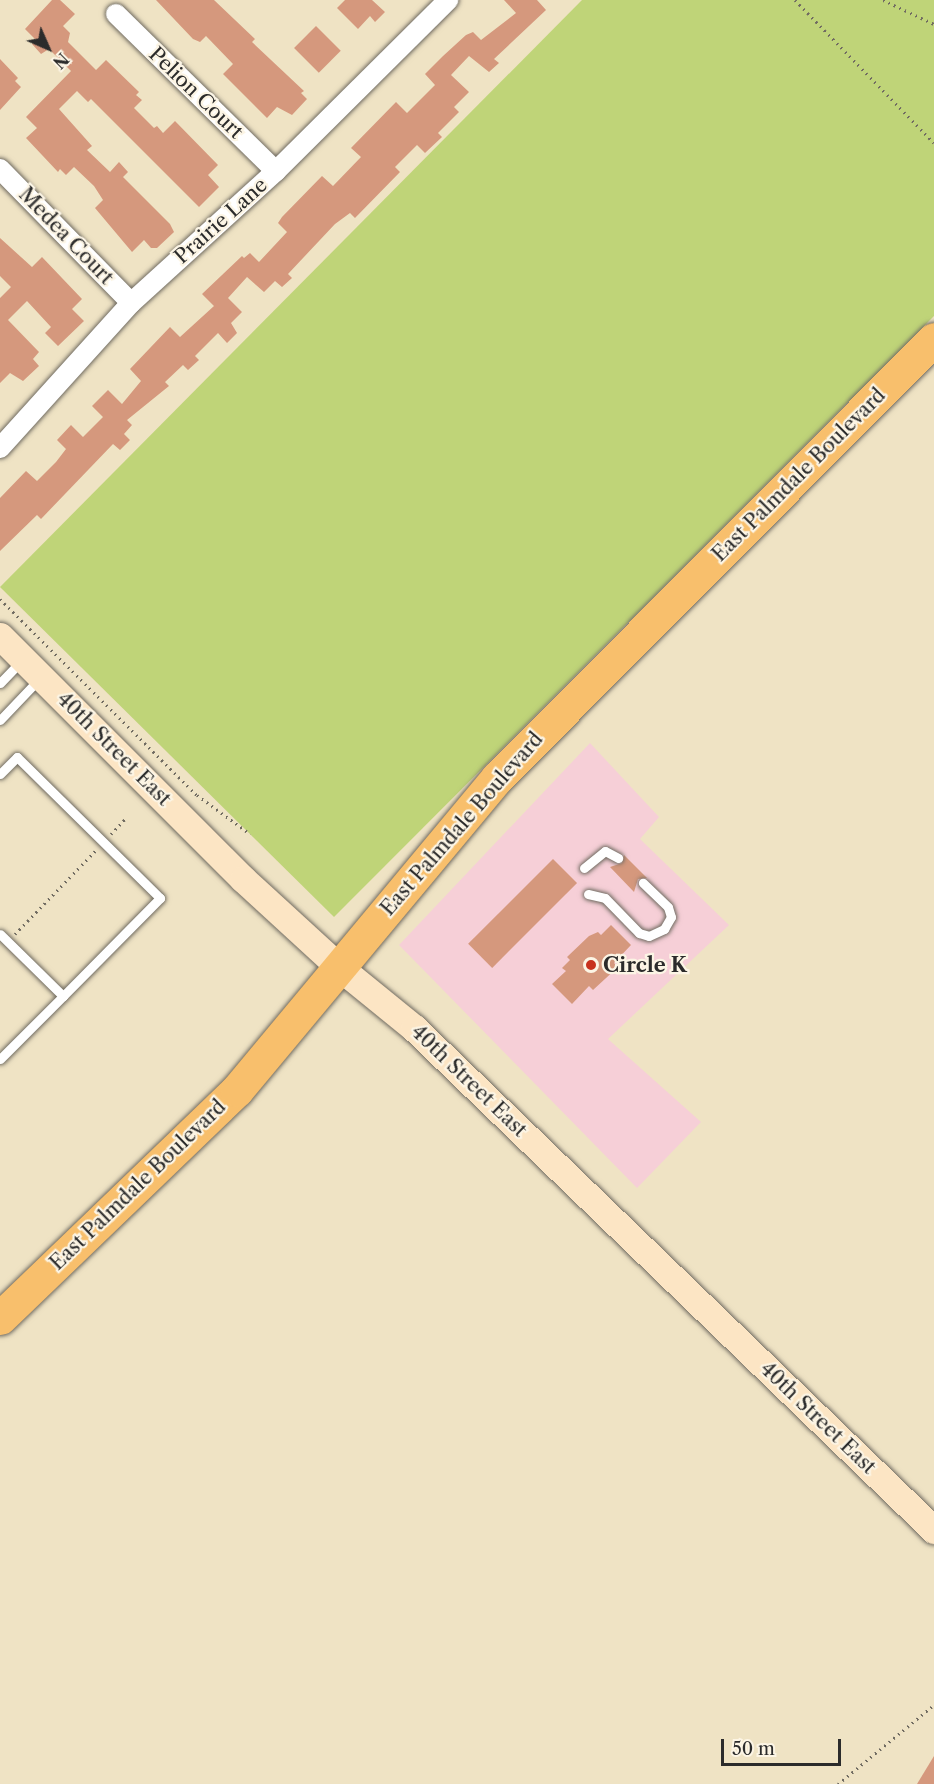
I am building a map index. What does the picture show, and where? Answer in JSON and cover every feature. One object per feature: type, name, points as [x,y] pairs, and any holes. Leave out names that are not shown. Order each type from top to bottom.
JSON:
[{"type":"highway","name":"East Palmdale Boulevard","points":[[0,1318],[237,1090],[497,778],[934,339]]},
{"type":"main road","name":"40th Street East","points":[[0,636],[243,879],[339,967],[414,1028],[934,1530]]},
{"type":"street","name":"Prairie Lane","points":[[3,440],[131,303],[276,171],[448,0]]},
{"type":"street","name":"Pelion Court","points":[[116,14],[276,171]]},
{"type":"street","name":"Medea Court","points":[[0,169],[131,303]]},
{"type":"lane","points":[[0,683],[32,668]]},
{"type":"lane","points":[[0,720],[32,668]]},
{"type":"lane","points":[[0,774],[17,756],[160,898],[0,1059]]},
{"type":"lane","points":[[584,868],[605,851],[618,858]]},
{"type":"lane","points":[[588,894],[605,898],[639,933],[649,936],[664,929],[671,916],[668,907],[643,883]]},
{"type":"lane","points":[[0,934],[63,996]]},
{"type":"path","points":[[795,0],[934,143]]},
{"type":"path","points":[[883,0],[934,24]]},
{"type":"path","points":[[0,599],[197,795],[250,834]]},
{"type":"path","points":[[8,941],[126,818]]},
{"type":"path","points":[[838,1784],[934,1705]]},
{"type":"shaded area","points":[[590,743],[659,817],[640,839],[729,925],[608,1039],[701,1122],[637,1188],[399,945]]},
{"type":"green space","points":[[582,0],[934,0],[934,316],[334,917],[0,587]]},
{"type":"building","points":[[52,0],[60,0],[75,14],[63,26],[70,33],[68,42],[96,70],[106,60],[139,92],[136,95],[142,100],[134,108],[154,128],[157,126],[163,133],[175,121],[218,165],[208,175],[219,187],[199,207],[91,99],[88,102],[77,91],[59,109],[92,146],[87,150],[110,172],[119,162],[128,172],[123,177],[170,224],[174,232],[157,248],[151,248],[144,240],[132,252],[95,208],[103,200],[94,186],[74,167],[66,175],[60,169],[58,172],[26,138],[37,128],[26,117],[71,71],[49,49],[41,54],[32,44],[36,40],[25,29]]},
{"type":"building","points":[[156,0],[214,0],[255,39],[252,42],[304,91],[301,93],[307,99],[292,115],[277,107],[267,118],[223,74],[233,64],[206,36],[200,42],[193,39]]},
{"type":"building","points":[[345,0],[372,0],[385,12],[375,22],[370,16],[358,29],[337,8]]},
{"type":"building","points":[[504,0],[537,0],[546,10],[494,59],[499,63],[489,72],[469,56],[451,75],[469,92],[454,107],[459,112],[438,133],[442,137],[425,153],[417,145],[395,167],[400,172],[355,218],[350,213],[335,224],[288,274],[292,278],[282,287],[275,281],[264,292],[247,277],[228,298],[242,312],[231,323],[237,333],[227,343],[218,333],[195,356],[199,360],[188,370],[183,365],[165,382],[169,386],[127,420],[132,425],[124,434],[130,440],[120,450],[113,444],[41,519],[37,515],[0,551],[0,498],[26,471],[37,481],[56,462],[66,449],[57,440],[71,425],[83,437],[103,417],[92,406],[108,390],[122,404],[141,381],[130,369],[170,327],[180,337],[214,306],[202,294],[242,256],[244,258],[250,253],[259,262],[287,232],[278,223],[282,217],[322,176],[333,186],[361,157],[351,148],[396,102],[407,113],[435,85],[425,74],[443,56],[466,35],[473,32],[481,40],[516,13]]},
{"type":"building","points":[[316,26],[341,51],[319,73],[294,48]]},
{"type":"building","points":[[0,59],[18,78],[15,81],[21,87],[0,110]]},
{"type":"building","points":[[0,238],[32,267],[42,257],[82,299],[72,309],[84,321],[58,346],[45,333],[51,327],[27,301],[8,320],[39,352],[33,359],[39,366],[23,381],[10,373],[0,383],[0,298],[11,287],[0,276]]},
{"type":"building","points":[[624,855],[647,878],[638,879],[634,892],[610,867],[622,863]]},
{"type":"building","points":[[553,859],[577,883],[492,968],[468,944]]},
{"type":"building","name":"Circle K","points":[[611,925],[631,945],[614,963],[618,967],[593,990],[589,986],[572,1004],[552,984],[566,971],[562,968],[570,960],[567,957],[589,936],[598,932],[601,935]]},
{"type":"building","points":[[934,1756],[934,1784],[917,1784]]},
{"type":"place","name":"Circle K","points":[[591,965]]}]
